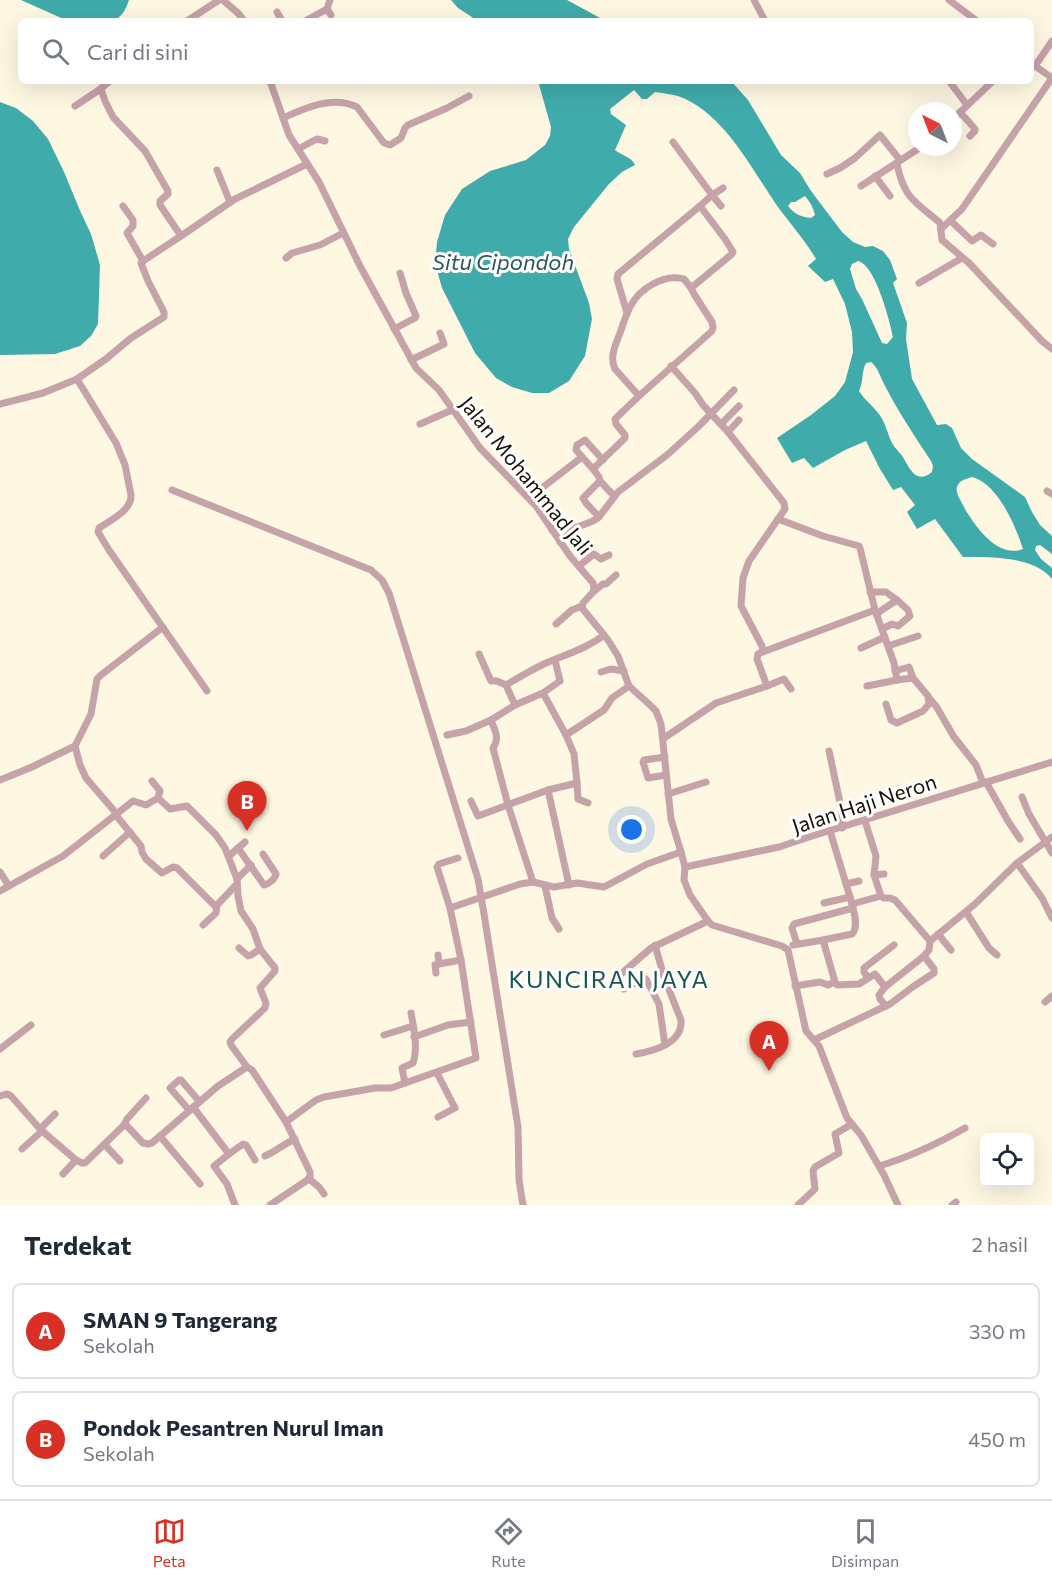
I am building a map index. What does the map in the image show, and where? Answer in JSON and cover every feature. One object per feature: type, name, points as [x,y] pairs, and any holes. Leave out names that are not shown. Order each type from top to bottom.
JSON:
[{"type":"street","points":[[192,18],[221,0],[242,18]]},
{"type":"street","points":[[313,18],[329,12],[330,0]]},
{"type":"street","points":[[754,0],[763,18]]},
{"type":"street","points":[[950,0],[973,18]]},
{"type":"street","points":[[277,12],[280,18]]},
{"type":"street","points":[[1034,63],[1052,41]]},
{"type":"street","points":[[941,229],[962,209],[1052,78],[1034,65]]},
{"type":"street","points":[[75,106],[107,84]]},
{"type":"street","name":"Jalan Mohammad Jali","points":[[271,84],[290,135],[319,182],[419,373],[433,384],[480,448],[529,498],[593,583],[593,592]]},
{"type":"street","points":[[951,84],[967,105]]},
{"type":"street","points":[[962,110],[990,84]]},
{"type":"street","points":[[102,89],[113,117],[145,150],[168,191],[159,205],[180,236]]},
{"type":"street","points":[[284,118],[302,109],[320,104],[354,105],[384,143],[390,145],[401,138],[408,125],[469,96]]},
{"type":"street","points":[[962,114],[975,129],[970,136]]},
{"type":"street","points":[[827,174],[855,158],[880,135],[899,162],[909,197],[938,221],[941,226],[942,240],[969,262],[1052,349]]},
{"type":"street","points":[[298,149],[317,139],[325,141]]},
{"type":"street","points":[[673,142],[721,206]]},
{"type":"street","points":[[861,186],[908,156]]},
{"type":"street","points":[[143,261],[230,202],[307,164]]},
{"type":"street","points":[[217,170],[230,202]]},
{"type":"street","points":[[875,176],[890,196]]},
{"type":"street","points":[[627,313],[617,279],[618,274],[723,188]]},
{"type":"street","points":[[0,404],[42,393],[77,379],[131,338],[164,317],[164,312],[142,266],[143,261],[127,233],[134,223],[123,206]]},
{"type":"street","points":[[692,288],[733,252],[700,206]]},
{"type":"street","points":[[951,221],[972,241],[981,235],[993,244]]},
{"type":"street","points":[[285,258],[292,252],[320,244],[344,233]]},
{"type":"street","points":[[919,283],[963,258]]},
{"type":"street","points":[[394,329],[416,316],[400,273]]},
{"type":"street","points":[[593,469],[625,438],[615,419],[712,331],[712,322],[684,279],[673,277],[654,284],[636,298],[627,313],[614,349],[613,364],[639,396]]},
{"type":"street","points":[[411,360],[444,344],[440,333]]},
{"type":"street","points":[[671,366],[710,414],[729,432],[784,503],[785,509],[749,561],[743,578],[741,606],[764,651]]},
{"type":"street","points":[[77,379],[116,442],[132,499],[129,506],[99,528],[98,532],[207,691]]},
{"type":"street","points":[[560,542],[575,528],[599,517],[614,496],[668,455],[734,390]]},
{"type":"street","points":[[721,424],[739,406]]},
{"type":"street","points":[[420,424],[452,410]]},
{"type":"street","points":[[729,432],[739,420]]},
{"type":"street","points":[[603,460],[585,440],[576,447],[600,481],[614,496]]},
{"type":"street","points":[[529,498],[582,457]]},
{"type":"street","points":[[599,517],[583,498],[600,481]]},
{"type":"street","points":[[172,490],[371,570],[382,580],[389,592],[478,879],[518,1127],[519,1180],[523,1205]]},
{"type":"street","points":[[778,519],[823,536],[859,546],[870,592],[897,680]]},
{"type":"street","points":[[552,530],[562,523]]},
{"type":"street","points":[[579,566],[594,554],[601,559],[609,555]]},
{"type":"street","points":[[556,624],[572,610],[582,606],[593,592],[616,575]]},
{"type":"street","points":[[870,592],[886,591],[908,610],[910,616],[898,627],[892,624],[882,628]]},
{"type":"street","points":[[767,686],[757,658],[758,654],[876,612],[897,600]]},
{"type":"street","points":[[582,606],[618,656],[629,686],[656,711],[664,738],[671,819],[685,867],[684,880],[686,888],[708,921],[718,927],[784,946],[854,932],[855,917],[852,903],[830,831]]},
{"type":"street","points":[[0,780],[75,746],[91,714],[97,679],[163,627]]},
{"type":"street","points":[[506,685],[544,664],[592,644],[604,635]]},
{"type":"street","points":[[888,646],[918,636]]},
{"type":"street","points":[[861,648],[885,637]]},
{"type":"street","points":[[478,654],[491,681],[506,685],[515,705]]},
{"type":"street","points":[[447,735],[466,731],[543,693],[560,681],[555,660]]},
{"type":"street","points":[[895,671],[909,668],[913,678],[936,706],[954,737],[976,765],[984,782],[1020,839]]},
{"type":"street","points":[[601,672],[611,669],[624,671]]},
{"type":"street","points":[[867,686],[913,678]]},
{"type":"street","points":[[664,738],[716,703],[784,680],[791,689]]},
{"type":"street","points":[[566,735],[604,710],[612,698],[629,686]]},
{"type":"street","points":[[543,693],[574,754],[578,799],[588,803]]},
{"type":"street","points":[[885,704],[891,720],[897,723],[927,708],[928,696]]},
{"type":"street","points":[[491,720],[497,739],[493,748],[508,806],[534,882]]},
{"type":"street","points":[[75,746],[86,778],[141,846],[142,854],[150,864],[162,873],[172,867],[177,868],[216,907]]},
{"type":"street","points":[[829,751],[842,812],[842,828]]},
{"type":"street","points":[[665,757],[643,762],[648,778],[666,776]]},
{"type":"street","name":"Jalan Haji Neron","points":[[685,867],[779,847],[1052,762]]},
{"type":"street","points":[[0,891],[63,856],[133,801],[146,805],[158,798],[160,791],[152,781]]},
{"type":"street","points":[[668,794],[706,782]]},
{"type":"street","points":[[471,801],[478,816],[548,790],[577,783]]},
{"type":"street","points":[[548,790],[569,885]]},
{"type":"street","points":[[1022,797],[1049,839],[1052,853]]},
{"type":"street","points":[[158,798],[170,809],[188,807],[216,835],[225,848],[237,882],[241,911],[253,929],[260,949],[275,968],[260,988],[266,1005],[230,1042],[247,1067],[252,1070],[286,1122],[310,1172],[309,1179],[270,1205]]},
{"type":"street","points":[[865,821],[876,856],[874,874],[881,896]]},
{"type":"street","points":[[104,856],[130,832]]},
{"type":"street","points":[[886,1006],[879,995],[885,987],[924,956],[929,950],[930,941],[966,912],[1017,864],[1049,839]]},
{"type":"street","points":[[229,856],[245,842]]},
{"type":"street","points":[[238,848],[264,885],[274,879],[276,874],[263,854]]},
{"type":"street","points":[[450,908],[520,884],[534,882],[545,886],[577,883],[604,887],[647,864],[681,852]]},
{"type":"street","points":[[286,1122],[316,1100],[324,1097],[375,1088],[392,1088],[476,1058],[461,960],[438,865],[458,858]]},
{"type":"street","points":[[1017,864],[1042,898],[1052,918]]},
{"type":"street","points":[[203,925],[216,913],[216,907],[251,866]]},
{"type":"street","points":[[0,872],[9,886]]},
{"type":"street","points":[[874,874],[884,874]]},
{"type":"street","points":[[846,884],[859,881]]},
{"type":"street","points":[[545,886],[552,918],[559,929]]},
{"type":"street","points":[[797,944],[792,928],[794,924],[852,903],[881,896],[895,900],[930,941]]},
{"type":"street","points":[[824,903],[852,903]]},
{"type":"street","points":[[966,912],[989,948],[997,955]]},
{"type":"street","points":[[615,977],[656,945],[708,921]]},
{"type":"street","points":[[939,934],[951,950]]},
{"type":"street","points":[[823,940],[837,985],[858,985],[875,974],[885,987]]},
{"type":"street","points":[[636,1054],[664,1045],[679,1033],[681,1027],[681,1020],[664,976],[656,945]]},
{"type":"street","points":[[868,978],[864,968],[894,945]]},
{"type":"street","points":[[784,946],[789,953],[804,1027],[820,1049],[843,1107],[879,1167],[898,1205]]},
{"type":"street","points":[[239,948],[248,956],[260,949]]},
{"type":"street","points":[[438,955],[439,964]]},
{"type":"street","points":[[814,1040],[886,1006],[934,973],[934,969],[924,956]]},
{"type":"street","points":[[436,974],[435,965],[461,960]]},
{"type":"street","points":[[624,989],[646,979],[659,1004],[664,1045]]},
{"type":"street","points":[[795,986],[820,982],[828,985],[835,982]]},
{"type":"street","points":[[1045,1002],[1052,996]]},
{"type":"street","points":[[405,1083],[402,1068],[413,1063],[415,1059],[411,1013]]},
{"type":"street","points":[[414,1037],[448,1025],[471,1022]]},
{"type":"street","points":[[0,1049],[31,1025]]},
{"type":"street","points":[[384,1035],[413,1026]]},
{"type":"street","points":[[124,1125],[146,1144],[152,1143],[199,1101],[247,1067]]},
{"type":"street","points":[[437,1073],[455,1108],[438,1117]]},
{"type":"street","points":[[199,1101],[186,1086],[175,1095],[191,1109],[229,1154]]},
{"type":"street","points":[[0,1096],[7,1094],[11,1096],[41,1130],[82,1163],[85,1163],[105,1145],[146,1098]]},
{"type":"street","points":[[22,1149],[56,1114]]},
{"type":"street","points":[[798,1205],[815,1189],[813,1171],[815,1167],[839,1154],[835,1134],[852,1124]]},
{"type":"street","points":[[879,1167],[939,1144],[965,1128]]},
{"type":"street","points":[[160,1136],[200,1184]]},
{"type":"street","points":[[265,1156],[295,1139]]},
{"type":"street","points":[[235,1205],[227,1184],[212,1167],[243,1144],[255,1160]]},
{"type":"street","points":[[105,1145],[120,1161]]},
{"type":"street","points":[[63,1174],[76,1160]]},
{"type":"street","points":[[309,1179],[324,1194]]},
{"type":"water","points":[[21,0],[129,0],[118,18],[61,18]]},
{"type":"water","points":[[451,0],[567,0],[600,18],[473,18],[458,8]]},
{"type":"water","name":"Situ Cipondoh","points":[[539,84],[734,84],[748,100],[781,155],[800,173],[842,232],[853,242],[865,247],[873,246],[883,251],[890,260],[897,279],[893,283],[907,323],[906,339],[912,379],[937,425],[946,424],[952,428],[961,448],[972,459],[1025,497],[1040,525],[1052,536],[1052,554],[1040,545],[1036,546],[1035,550],[1041,559],[1052,568],[1052,579],[1044,571],[1034,566],[1011,559],[963,557],[935,519],[917,529],[907,512],[915,505],[901,487],[893,490],[866,441],[813,468],[804,458],[792,463],[777,438],[835,396],[845,382],[853,352],[852,332],[845,304],[833,279],[825,282],[808,266],[816,259],[736,144],[709,115],[678,96],[655,92],[647,99],[642,99],[634,90],[610,109],[611,114],[626,125],[615,150],[629,158],[635,165],[622,172],[609,184],[574,227],[568,239],[569,249],[589,303],[592,319],[585,356],[569,381],[549,393],[532,393],[512,387],[496,378],[475,353],[442,288],[435,263],[437,242],[445,215],[462,189],[490,171],[526,160],[545,145],[550,136],[551,127]],"holes":[[[805,196],[815,215],[811,218],[795,213],[788,206],[791,202]],[[858,261],[864,264],[876,282],[885,307],[893,337],[887,344],[882,343],[856,289],[850,269],[852,264]],[[871,362],[931,461],[932,472],[927,475],[922,477],[912,472],[892,443],[881,417],[859,391],[866,363]],[[972,477],[990,488],[997,497],[1010,518],[1023,549],[1014,551],[996,545],[975,524],[957,492],[959,483]]]},
{"type":"water","points":[[0,102],[16,108],[33,121],[48,139],[91,234],[100,265],[98,324],[91,336],[80,346],[55,354],[0,355]]},
{"type":"place","name":"Pondok Pesantren Nurul Iman","points":[[247,831]]},
{"type":"place","name":"SMAN 9 Tangerang","points":[[769,1071]]},
{"type":"district","name":"KUNCIRAN JAYA","points":[[609,978]]}]
